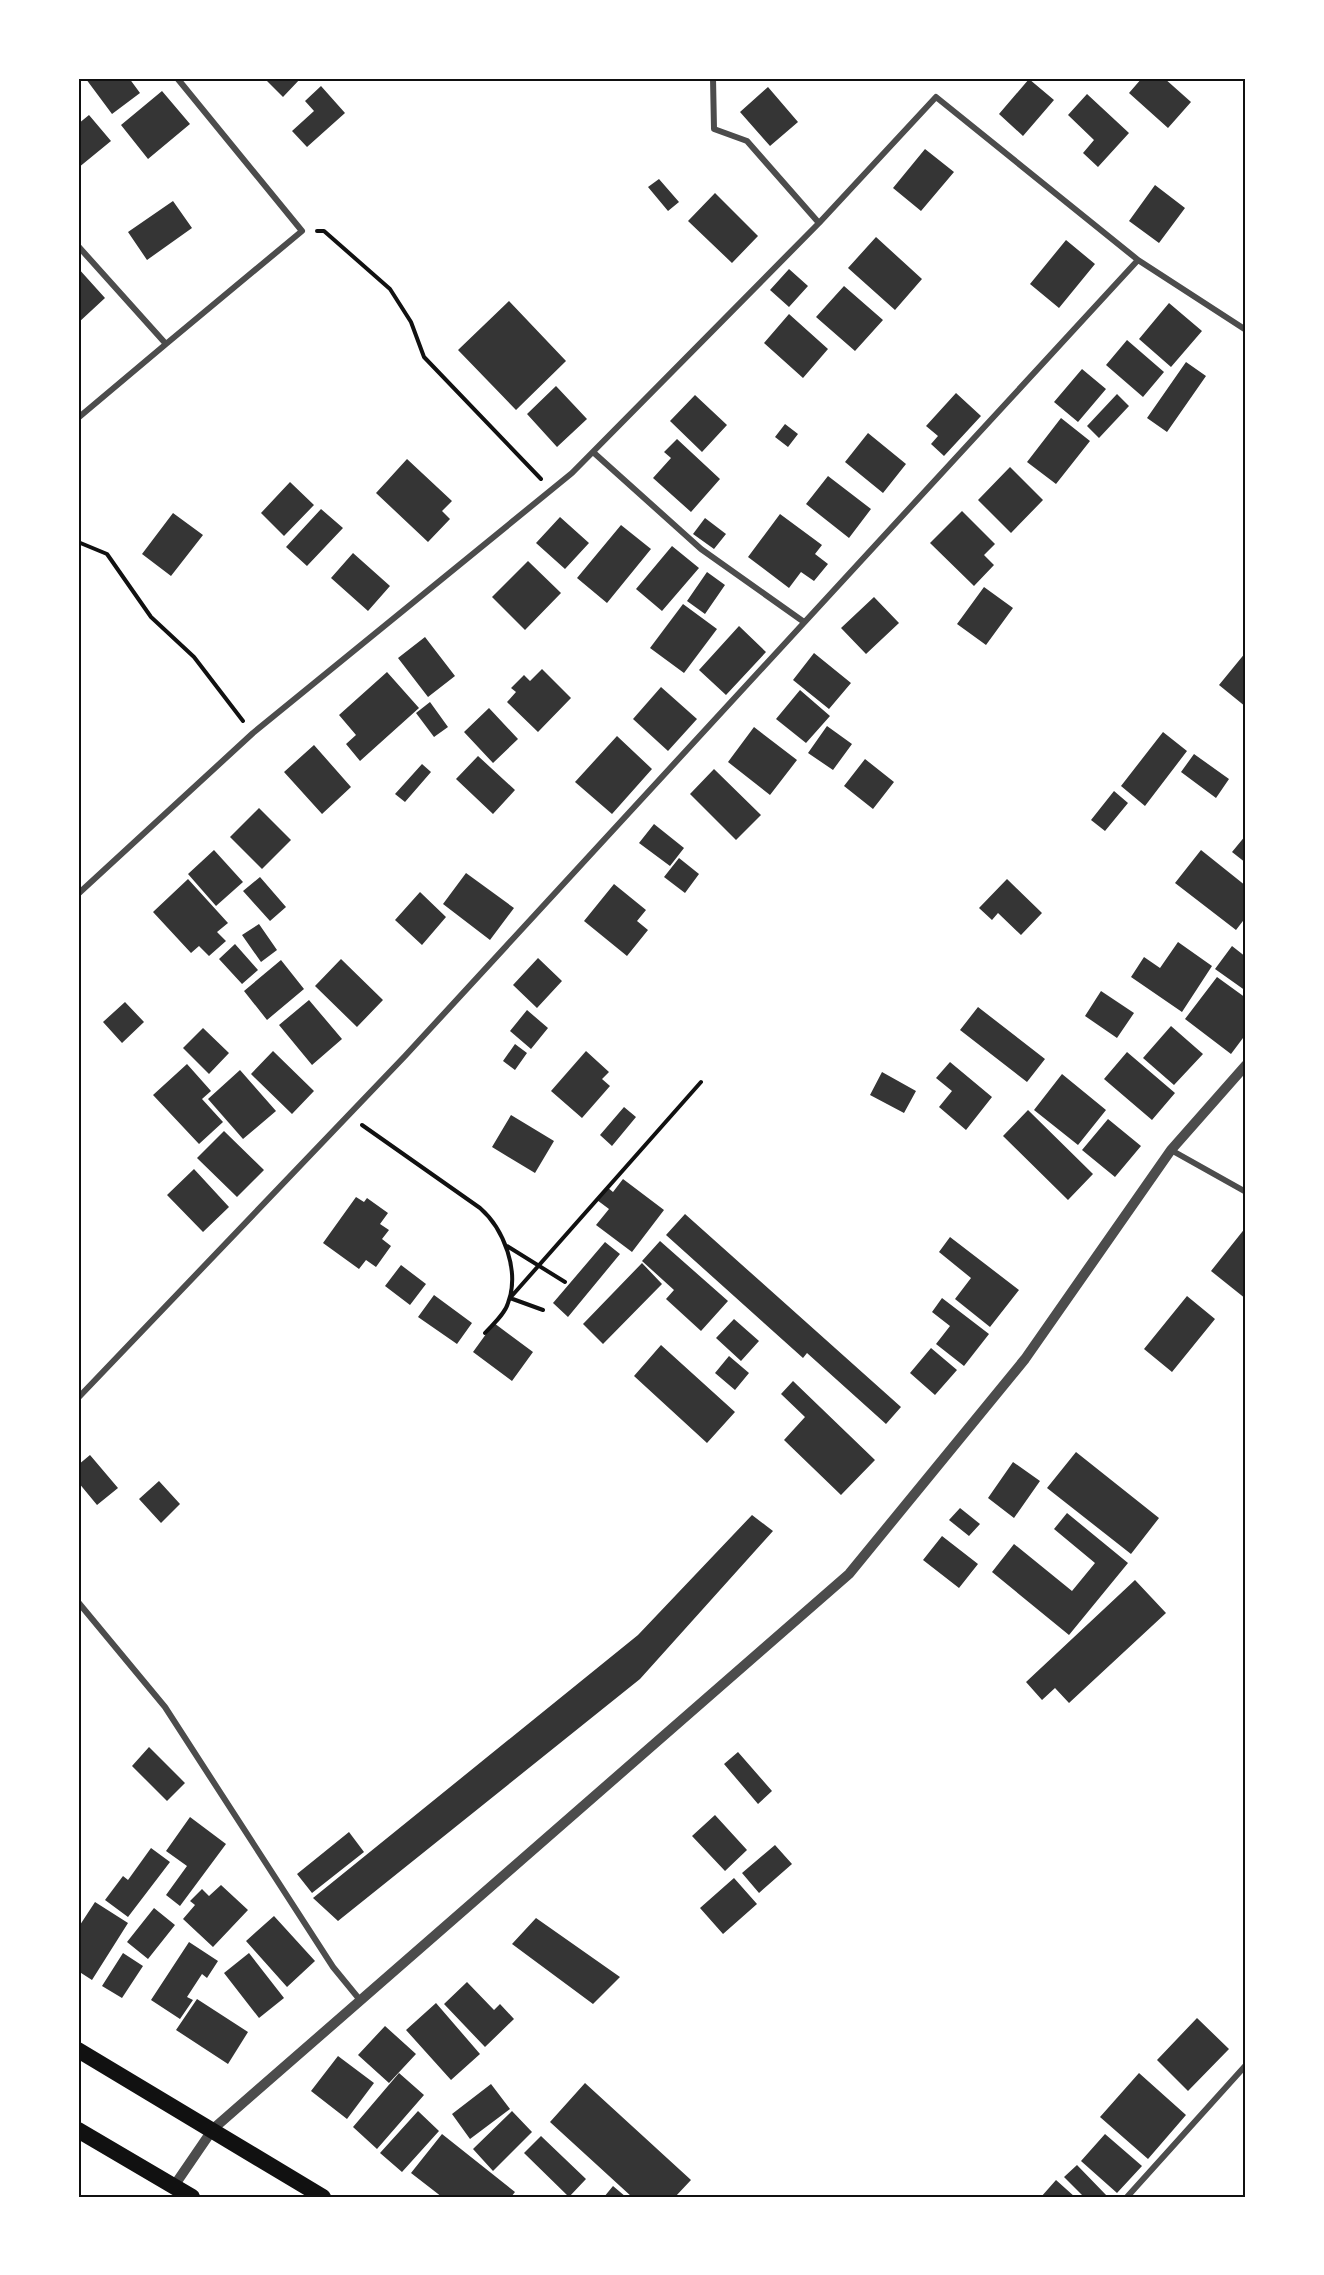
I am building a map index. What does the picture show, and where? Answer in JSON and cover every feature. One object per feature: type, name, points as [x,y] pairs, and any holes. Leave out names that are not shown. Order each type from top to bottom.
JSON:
[{"type":"highway","points":[[78,2050],[324,2197]]},
{"type":"highway","points":[[78,2130],[192,2197]]},
{"type":"street","points":[[78,418],[302,231],[177,78]]},
{"type":"street","points":[[713,78],[714,129],[747,141],[819,223]]},
{"type":"street","points":[[78,894],[253,733],[552,490],[593,452],[819,223],[936,98],[1138,260],[1246,330]]},
{"type":"street","points":[[78,246],[166,344]]},
{"type":"street","points":[[78,1398],[405,1056],[1138,260]]},
{"type":"street","points":[[593,452],[702,549],[804,622]]},
{"type":"street","points":[[174,2186],[213,2129],[849,1574],[1025,1359],[1172,1150],[1246,1065]]},
{"type":"street","points":[[1172,1150],[1246,1192]]},
{"type":"street","points":[[78,1602],[165,1707],[327,1957],[360,2000]]},
{"type":"street","points":[[1127,2197],[1246,2065]]},
{"type":"path","points":[[302,231],[324,231],[390,289],[411,322],[424,357],[552,490]]},
{"type":"path","points":[[78,542],[107,554],[151,617],[194,657],[253,733]]},
{"type":"path","points":[[485,1333],[505,1310],[510,1298],[537,1265],[701,1082]]},
{"type":"path","points":[[348,1115],[445,1186],[480,1208],[495,1222],[506,1246],[511,1278],[510,1298]]},
{"type":"path","points":[[506,1246],[565,1282]]},
{"type":"path","points":[[510,1298],[543,1310]]},
{"type":"building","points":[[129,78],[140,93],[112,114],[86,79]]},
{"type":"building","points":[[264,78],[301,78],[283,97]]},
{"type":"building","points":[[1142,78],[1164,78],[1191,102],[1168,128],[1129,93]]},
{"type":"building","points":[[1029,79],[1054,100],[1023,136],[999,114]]},
{"type":"building","points":[[321,86],[345,113],[307,147],[292,131],[314,111],[305,101]]},
{"type":"building","points":[[768,87],[798,122],[770,146],[740,112]]},
{"type":"building","points":[[162,91],[190,124],[148,159],[121,125]]},
{"type":"building","points":[[1087,94],[1129,133],[1098,167],[1083,153],[1094,140],[1068,115]]},
{"type":"building","points":[[89,115],[111,141],[78,168],[78,124]]},
{"type":"building","points":[[925,149],[954,172],[921,211],[893,188]]},
{"type":"building","points":[[659,179],[679,202],[668,211],[648,187]]},
{"type":"building","points":[[1155,185],[1185,208],[1159,243],[1129,221]]},
{"type":"building","points":[[715,193],[758,236],[732,263],[688,221]]},
{"type":"building","points":[[173,201],[192,228],[147,260],[128,232]]},
{"type":"building","points":[[876,237],[922,279],[895,310],[848,268]]},
{"type":"building","points":[[1066,240],[1095,264],[1059,308],[1030,284]]},
{"type":"building","points":[[78,268],[105,298],[78,323]]},
{"type":"building","points":[[789,269],[808,286],[789,307],[770,290]]},
{"type":"building","points":[[844,286],[883,320],[855,351],[816,317]]},
{"type":"building","points":[[509,301],[566,361],[516,410],[458,350]]},
{"type":"building","points":[[1169,303],[1202,331],[1171,367],[1139,339]]},
{"type":"building","points":[[789,314],[828,349],[803,378],[764,343]]},
{"type":"building","points":[[1127,340],[1164,372],[1143,397],[1106,365]]},
{"type":"building","points":[[1186,362],[1206,376],[1167,432],[1147,418]]},
{"type":"building","points":[[1082,369],[1106,389],[1078,422],[1054,402]]},
{"type":"building","points":[[556,386],[587,419],[557,447],[527,414]]},
{"type":"building","points":[[956,393],[981,416],[944,456],[931,444],[938,436],[926,426]]},
{"type":"building","points":[[1117,394],[1129,406],[1099,438],[1087,426]]},
{"type":"building","points":[[695,395],[727,425],[702,452],[670,421]]},
{"type":"building","points":[[1061,418],[1090,441],[1056,484],[1027,462]]},
{"type":"building","points":[[785,424],[798,434],[788,447],[775,437]]},
{"type":"building","points":[[868,433],[906,464],[883,493],[845,462]]},
{"type":"building","points":[[677,439],[720,479],[691,512],[653,478],[671,458],[664,452]]},
{"type":"building","points":[[407,459],[452,501],[442,511],[450,519],[428,542],[376,493]]},
{"type":"building","points":[[1010,467],[1043,500],[1011,533],[978,500]]},
{"type":"building","points":[[828,476],[871,509],[849,538],[806,504]]},
{"type":"building","points":[[290,482],[314,505],[284,536],[261,513]]},
{"type":"building","points":[[321,509],[343,528],[307,566],[286,547]]},
{"type":"building","points":[[962,511],[995,544],[984,555],[994,565],[974,586],[930,543]]},
{"type":"building","points":[[173,513],[203,535],[171,576],[142,554]]},
{"type":"building","points":[[780,514],[822,545],[815,554],[828,564],[814,581],[801,572],[789,588],[748,557]]},
{"type":"building","points":[[560,517],[589,543],[565,569],[536,543]]},
{"type":"building","points":[[705,518],[726,534],[714,549],[693,534]]},
{"type":"building","points":[[621,525],[651,549],[607,603],[577,578]]},
{"type":"building","points":[[672,546],[699,568],[662,611],[636,589]]},
{"type":"building","points":[[353,553],[390,586],[368,611],[331,578]]},
{"type":"building","points":[[528,561],[561,593],[525,630],[492,597]]},
{"type":"building","points":[[707,572],[725,585],[705,614],[687,601]]},
{"type":"building","points":[[984,587],[1013,608],[986,645],[957,624]]},
{"type":"building","points":[[874,597],[899,623],[866,654],[841,628]]},
{"type":"building","points":[[683,604],[717,629],[684,673],[650,648]]},
{"type":"building","points":[[739,626],[766,652],[726,695],[699,670]]},
{"type":"building","points":[[425,637],[455,676],[428,697],[398,658]]},
{"type":"building","points":[[1246,652],[1246,707],[1219,685]]},
{"type":"building","points":[[814,653],[851,683],[829,709],[793,680]]},
{"type":"building","points":[[542,669],[571,698],[538,732],[507,702],[516,692],[511,688],[524,675],[530,681]]},
{"type":"building","points":[[387,672],[419,708],[360,761],[346,744],[356,735],[339,715]]},
{"type":"building","points":[[661,687],[697,719],[668,751],[633,719]]},
{"type":"building","points":[[800,690],[830,716],[806,743],[776,719]]},
{"type":"building","points":[[430,702],[448,727],[434,737],[416,713]]},
{"type":"building","points":[[489,708],[518,739],[493,763],[464,732]]},
{"type":"building","points":[[827,726],[852,744],[833,770],[808,753]]},
{"type":"building","points":[[754,727],[797,760],[770,795],[728,762]]},
{"type":"building","points":[[1163,732],[1187,751],[1145,806],[1121,786]]},
{"type":"building","points":[[617,736],[652,769],[612,814],[575,782]]},
{"type":"building","points":[[314,745],[351,787],[322,814],[284,772]]},
{"type":"building","points":[[1194,754],[1229,779],[1216,798],[1181,772]]},
{"type":"building","points":[[478,756],[515,790],[493,814],[456,779]]},
{"type":"building","points":[[865,759],[894,782],[873,809],[844,786]]},
{"type":"building","points":[[422,764],[431,772],[405,802],[395,794]]},
{"type":"building","points":[[714,769],[761,815],[736,840],[690,794]]},
{"type":"building","points":[[1114,791],[1128,803],[1105,831],[1091,820]]},
{"type":"building","points":[[259,808],[291,840],[262,869],[230,837]]},
{"type":"building","points":[[654,824],[684,848],[670,866],[639,843]]},
{"type":"building","points":[[1246,835],[1246,863],[1232,852]]},
{"type":"building","points":[[214,850],[243,882],[216,906],[188,874]]},
{"type":"building","points":[[1201,850],[1246,886],[1246,917],[1236,930],[1175,883]]},
{"type":"building","points":[[679,858],[699,874],[685,893],[664,877]]},
{"type":"building","points":[[466,873],[514,908],[490,940],[443,904]]},
{"type":"building","points":[[260,877],[286,907],[270,921],[243,891]]},
{"type":"building","points":[[188,879],[228,923],[217,932],[226,941],[209,956],[199,946],[191,953],[153,912]]},
{"type":"building","points":[[1007,879],[1042,913],[1021,935],[998,913],[992,920],[979,908]]},
{"type":"building","points":[[614,884],[646,910],[637,921],[648,930],[627,956],[584,921]]},
{"type":"building","points":[[420,892],[446,917],[422,945],[395,920]]},
{"type":"building","points":[[259,924],[277,950],[261,962],[242,935]]},
{"type":"building","points":[[1178,942],[1212,966],[1182,1012],[1131,977],[1144,957],[1160,968]]},
{"type":"building","points":[[235,944],[258,970],[242,984],[219,959]]},
{"type":"building","points":[[1232,946],[1246,957],[1246,991],[1215,969]]},
{"type":"building","points":[[538,958],[562,981],[537,1008],[513,985]]},
{"type":"building","points":[[341,959],[383,1000],[357,1027],[315,986]]},
{"type":"building","points":[[281,960],[304,989],[267,1020],[244,991]]},
{"type":"building","points":[[1217,977],[1246,998],[1246,1034],[1231,1054],[1185,1019]]},
{"type":"building","points":[[1101,991],[1134,1013],[1117,1038],[1085,1016]]},
{"type":"building","points":[[309,1000],[342,1039],[312,1065],[279,1025]]},
{"type":"building","points":[[125,1002],[144,1022],[122,1043],[103,1022]]},
{"type":"building","points":[[978,1007],[1045,1059],[1027,1082],[960,1030]]},
{"type":"building","points":[[527,1010],[548,1028],[531,1049],[510,1031]]},
{"type":"building","points":[[1171,1026],[1203,1054],[1174,1085],[1143,1058]]},
{"type":"building","points":[[203,1028],[229,1053],[209,1074],[183,1048]]},
{"type":"building","points":[[515,1044],[527,1053],[515,1070],[503,1061]]},
{"type":"building","points":[[273,1051],[314,1091],[292,1114],[251,1074]]},
{"type":"building","points":[[586,1051],[609,1072],[602,1079],[610,1086],[582,1118],[551,1091]]},
{"type":"building","points":[[1127,1052],[1175,1093],[1152,1120],[1104,1079]]},
{"type":"building","points":[[950,1062],[992,1097],[966,1130],[939,1107],[952,1091],[936,1078]]},
{"type":"building","points":[[187,1064],[211,1091],[202,1099],[223,1122],[199,1144],[153,1095]]},
{"type":"building","points":[[240,1070],[276,1111],[243,1139],[208,1099]]},
{"type":"building","points":[[882,1072],[916,1091],[904,1113],[870,1095]]},
{"type":"building","points":[[1062,1074],[1106,1110],[1078,1145],[1034,1110]]},
{"type":"building","points":[[624,1107],[636,1117],[612,1146],[600,1135]]},
{"type":"building","points":[[1028,1110],[1093,1174],[1068,1200],[1003,1136]]},
{"type":"building","points":[[511,1115],[554,1141],[535,1173],[492,1147]]},
{"type":"building","points":[[1108,1119],[1141,1146],[1115,1177],[1082,1150]]},
{"type":"building","points":[[224,1131],[264,1170],[237,1197],[197,1158]]},
{"type":"building","points":[[194,1169],[229,1207],[203,1232],[167,1195]]},
{"type":"building","points":[[623,1179],[664,1210],[632,1252],[596,1225],[609,1209],[597,1200],[607,1187],[613,1192]]},
{"type":"building","points":[[356,1197],[364,1202],[367,1198],[388,1213],[380,1224],[389,1230],[382,1239],[391,1246],[376,1267],[366,1260],[359,1269],[323,1243]]},
{"type":"building","points":[[685,1214],[901,1407],[886,1424],[807,1353],[803,1358],[666,1235]]},
{"type":"building","points":[[1246,1227],[1246,1299],[1211,1271]]},
{"type":"building","points":[[950,1237],[1019,1290],[990,1327],[955,1299],[971,1278],[939,1252]]},
{"type":"building","points":[[660,1241],[728,1301],[701,1331],[666,1299],[674,1290],[642,1261]]},
{"type":"building","points":[[605,1242],[620,1254],[568,1317],[553,1303]]},
{"type":"building","points":[[642,1263],[662,1284],[603,1344],[583,1324]]},
{"type":"building","points":[[401,1265],[426,1284],[410,1305],[385,1286]]},
{"type":"building","points":[[434,1295],[472,1323],[457,1344],[418,1317]]},
{"type":"building","points":[[1187,1296],[1215,1319],[1172,1372],[1144,1349]]},
{"type":"building","points":[[942,1298],[989,1334],[964,1366],[936,1344],[950,1326],[932,1312]]},
{"type":"building","points":[[734,1319],[759,1341],[741,1361],[716,1338]]},
{"type":"building","points":[[494,1323],[533,1352],[512,1381],[473,1352]]},
{"type":"building","points":[[661,1345],[735,1412],[707,1443],[634,1376]]},
{"type":"building","points":[[931,1348],[957,1370],[935,1395],[910,1373]]},
{"type":"building","points":[[729,1356],[749,1373],[735,1390],[715,1373]]},
{"type":"building","points":[[793,1381],[875,1460],[841,1495],[784,1440],[805,1417],[781,1394]]},
{"type":"building","points":[[1076,1452],[1159,1518],[1131,1554],[1047,1488]]},
{"type":"building","points":[[90,1455],[118,1488],[97,1505],[78,1482],[78,1465]]},
{"type":"building","points":[[1013,1462],[1040,1481],[1014,1518],[988,1498]]},
{"type":"building","points":[[159,1481],[180,1504],[161,1523],[139,1499]]},
{"type":"building","points":[[960,1508],[980,1524],[969,1536],[949,1520]]},
{"type":"building","points":[[1067,1513],[1128,1563],[1069,1635],[992,1572],[1014,1544],[1072,1591],[1095,1563],[1054,1529]]},
{"type":"building","points":[[752,1515],[773,1531],[640,1679],[338,1921],[313,1898],[638,1635]]},
{"type":"building","points":[[942,1536],[978,1564],[959,1588],[923,1560]]},
{"type":"building","points":[[1135,1580],[1166,1613],[1069,1703],[1055,1688],[1042,1700],[1026,1682]]},
{"type":"building","points":[[149,1747],[185,1783],[167,1801],[132,1766]]},
{"type":"building","points":[[738,1752],[772,1791],[758,1804],[724,1764]]},
{"type":"building","points":[[715,1815],[747,1850],[725,1871],[692,1836]]},
{"type":"building","points":[[190,1817],[226,1844],[180,1906],[166,1895],[187,1866],[166,1851]]},
{"type":"building","points":[[349,1832],[364,1852],[312,1893],[297,1874]]},
{"type":"building","points":[[775,1845],[792,1864],[759,1893],[742,1873]]},
{"type":"building","points":[[151,1848],[170,1862],[128,1917],[105,1900],[123,1876],[128,1880]]},
{"type":"building","points":[[734,1878],[757,1904],[723,1934],[700,1908]]},
{"type":"building","points":[[221,1885],[248,1910],[213,1947],[183,1919],[195,1905],[190,1901],[202,1889],[209,1896]]},
{"type":"building","points":[[95,1902],[128,1923],[92,1980],[78,1971],[78,1928]]},
{"type":"building","points":[[154,1908],[175,1925],[148,1959],[127,1942]]},
{"type":"building","points":[[274,1916],[315,1961],[287,1987],[246,1941]]},
{"type":"building","points":[[536,1918],[620,1977],[593,2004],[512,1944]]},
{"type":"building","points":[[189,1942],[218,1961],[207,1978],[202,1974],[187,1997],[193,2000],[180,2019],[151,2000]]},
{"type":"building","points":[[123,1953],[143,1966],[122,1998],[102,1986]]},
{"type":"building","points":[[249,1953],[284,1998],[259,2018],[224,1973]]},
{"type":"building","points":[[467,1982],[494,2010],[500,2004],[514,2019],[485,2047],[444,2004]]},
{"type":"building","points":[[197,1999],[248,2032],[228,2064],[176,2030]]},
{"type":"building","points":[[436,2003],[480,2054],[451,2080],[406,2030]]},
{"type":"building","points":[[1197,2018],[1229,2049],[1188,2091],[1157,2060]]},
{"type":"building","points":[[385,2026],[416,2054],[389,2083],[358,2055]]},
{"type":"building","points":[[338,2056],[374,2083],[347,2119],[311,2091]]},
{"type":"building","points":[[399,2073],[424,2095],[377,2149],[353,2127]]},
{"type":"building","points":[[1139,2073],[1186,2115],[1148,2159],[1100,2117]]},
{"type":"building","points":[[585,2083],[691,2180],[675,2197],[632,2197],[550,2122]]},
{"type":"building","points":[[491,2084],[510,2109],[470,2139],[452,2114]]},
{"type":"building","points":[[418,2111],[439,2131],[402,2172],[380,2153]]},
{"type":"building","points":[[512,2111],[532,2132],[493,2171],[473,2149]]},
{"type":"building","points":[[442,2134],[515,2192],[511,2197],[442,2197],[411,2173]]},
{"type":"building","points":[[1105,2134],[1142,2166],[1117,2193],[1081,2161]]},
{"type":"building","points":[[541,2136],[586,2179],[569,2197],[524,2153]]},
{"type":"building","points":[[1077,2165],[1107,2196],[1084,2197],[1064,2177]]},
{"type":"building","points":[[1056,2180],[1075,2197],[1041,2197]]},
{"type":"building","points":[[613,2186],[626,2197],[604,2197]]}]
